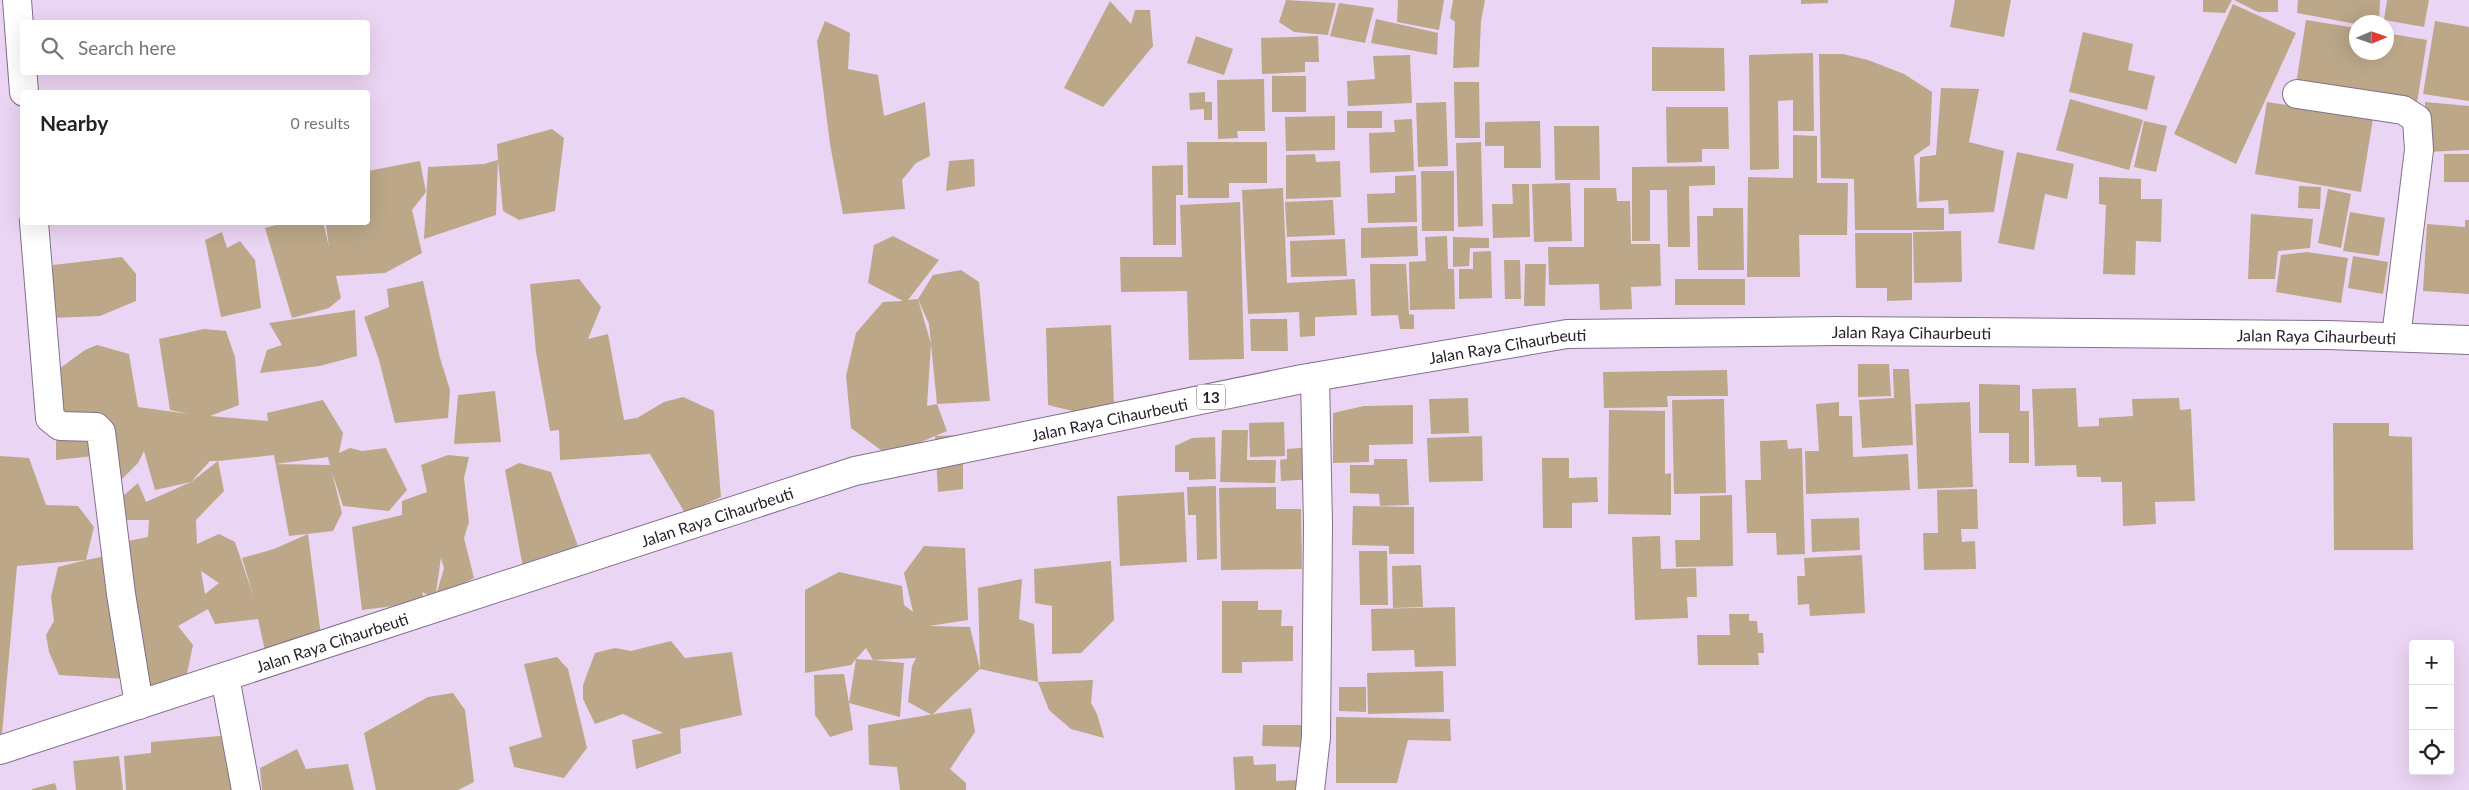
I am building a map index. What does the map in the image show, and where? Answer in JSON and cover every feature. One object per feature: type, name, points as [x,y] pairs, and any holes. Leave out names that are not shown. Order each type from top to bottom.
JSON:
[{"type":"main road","points":[[17,0],[20,39]]},
{"type":"main road","points":[[23,75],[24,90]]},
{"type":"main road","points":[[2297,94],[2403,110],[2416,120],[2419,150],[2396,337]]},
{"type":"main road","points":[[34,225],[50,418],[60,426],[96,427],[101,432],[121,594],[139,705]]},
{"type":"main road","name":"Jalan Raya Cihaurbeuti","points":[[0,750],[855,471],[1315,377],[1567,334],[1837,331],[2396,337],[2469,340]]},
{"type":"main road","points":[[1310,790],[1317,708],[1318,526],[1315,377]]},
{"type":"main road","points":[[225,676],[246,790]]},
{"type":"building","points":[[1286,0],[1336,3],[1328,35],[1294,32],[1279,22]]},
{"type":"building","points":[[1398,0],[1444,0],[1439,30],[1397,22]]},
{"type":"building","points":[[1453,0],[1485,0],[1481,21],[1479,67],[1453,68],[1455,22],[1450,18]]},
{"type":"building","points":[[1801,0],[1828,0],[1828,3],[1801,4]]},
{"type":"building","points":[[1955,0],[2011,0],[2004,37],[1950,27]]},
{"type":"building","points":[[2203,0],[2232,0],[2225,13],[2203,12]]},
{"type":"building","points":[[2234,0],[2278,0],[2278,12],[2258,12]]},
{"type":"building","points":[[2298,0],[2380,0],[2379,15],[2349,15],[2349,23],[2297,13]]},
{"type":"building","points":[[2387,0],[2429,0],[2424,27],[2394,22],[2394,15],[2385,15]]},
{"type":"building","points":[[1110,1],[1131,24],[1135,10],[1150,10],[1153,46],[1103,107],[1064,88]]},
{"type":"building","points":[[1339,3],[1374,8],[1365,43],[1330,36]]},
{"type":"building","points":[[2233,4],[2296,33],[2236,164],[2174,134]]},
{"type":"building","points":[[1376,19],[1438,33],[1437,55],[1371,43]]},
{"type":"building","points":[[2306,20],[2349,27],[2349,60],[2394,60],[2394,34],[2427,40],[2417,103],[2296,84]]},
{"type":"building","points":[[825,21],[850,33],[848,69],[878,75],[884,116],[925,102],[930,156],[916,163],[902,180],[905,209],[843,214],[830,144],[817,41]]},
{"type":"building","points":[[2435,21],[2469,27],[2469,101],[2423,94]]},
{"type":"building","points":[[2083,32],[2133,44],[2128,70],[2155,76],[2147,110],[2069,92]]},
{"type":"building","points":[[1196,36],[1233,49],[1224,75],[1187,63]]},
{"type":"building","points":[[1318,36],[1319,62],[1305,62],[1305,72],[1262,74],[1261,38]]},
{"type":"building","points":[[1652,47],[1724,48],[1725,91],[1652,91]]},
{"type":"building","points":[[1813,53],[1814,131],[1793,131],[1793,100],[1778,101],[1779,169],[1750,170],[1749,55]]},
{"type":"building","points":[[1819,54],[1843,54],[1868,60],[1904,74],[1932,92],[1930,145],[1914,156],[1917,208],[1944,208],[1944,230],[1855,230],[1854,179],[1821,178]]},
{"type":"building","points":[[1410,55],[1412,103],[1348,106],[1347,81],[1375,79],[1373,56]]},
{"type":"building","points":[[1272,76],[1306,76],[1306,112],[1272,112]]},
{"type":"building","points":[[1264,79],[1265,131],[1237,131],[1238,138],[1218,139],[1217,80]]},
{"type":"building","points":[[1454,82],[1479,82],[1480,138],[1455,138]]},
{"type":"building","points":[[1941,88],[1979,89],[1969,142],[2004,151],[1994,212],[1949,214],[1948,200],[1919,202],[1920,157],[1936,155]]},
{"type":"building","points":[[1205,92],[1205,102],[1212,102],[1212,120],[1204,120],[1204,109],[1190,110],[1189,93]]},
{"type":"building","points":[[2070,99],[2143,120],[2129,170],[2056,150]]},
{"type":"building","points":[[1446,102],[1448,166],[1418,167],[1416,103]]},
{"type":"building","points":[[2267,102],[2373,119],[2361,192],[2255,174]]},
{"type":"building","points":[[2425,102],[2469,106],[2469,150],[2426,152]]},
{"type":"building","points":[[1666,107],[1728,107],[1729,149],[1702,149],[1702,162],[1667,163]]},
{"type":"building","points":[[1347,111],[1382,111],[1382,128],[1347,128]]},
{"type":"building","points":[[1335,116],[1335,150],[1286,151],[1285,117]]},
{"type":"building","points":[[1412,119],[1414,171],[1370,173],[1369,133],[1395,132],[1394,120]]},
{"type":"building","points":[[1540,121],[1541,168],[1504,168],[1504,146],[1485,146],[1485,122]]},
{"type":"building","points":[[2144,121],[2167,126],[2156,172],[2134,167]]},
{"type":"building","points":[[1554,126],[1599,126],[1600,180],[1555,180]]},
{"type":"building","points":[[552,129],[564,138],[555,211],[519,220],[503,211],[497,144]]},
{"type":"building","points":[[1793,135],[1817,136],[1817,183],[1848,183],[1847,235],[1799,235],[1800,277],[1747,277],[1748,177],[1793,178]]},
{"type":"building","points":[[1187,142],[1267,142],[1267,183],[1229,183],[1229,198],[1188,198]]},
{"type":"building","points":[[1481,142],[1483,226],[1458,227],[1456,143]]},
{"type":"building","points":[[2017,152],[2074,164],[2067,199],[2045,194],[2034,250],[1998,243]]},
{"type":"building","points":[[1315,154],[1316,162],[1340,161],[1341,197],[1286,199],[1286,155]]},
{"type":"building","points":[[2444,154],[2469,154],[2469,182],[2444,182]]},
{"type":"building","points":[[974,159],[975,186],[946,191],[949,161]]},
{"type":"building","points":[[498,160],[496,215],[424,239],[428,167],[484,164]]},
{"type":"building","points":[[420,161],[426,192],[412,210],[422,253],[385,273],[336,276],[341,298],[329,308],[292,318],[265,228],[276,225],[324,225],[329,247],[326,225],[370,225],[370,171]]},
{"type":"building","points":[[1183,165],[1183,195],[1176,195],[1176,245],[1153,245],[1152,166]]},
{"type":"building","points":[[1715,166],[1715,185],[1689,186],[1690,247],[1668,247],[1667,190],[1650,190],[1650,241],[1632,241],[1632,167]]},
{"type":"building","points":[[1421,171],[1454,171],[1454,231],[1422,231]]},
{"type":"building","points":[[1416,175],[1417,222],[1368,223],[1367,194],[1395,193],[1395,176]]},
{"type":"building","points":[[2099,177],[2141,179],[2141,199],[2162,199],[2161,242],[2136,241],[2135,275],[2103,274],[2106,205],[2099,204]]},
{"type":"building","points":[[1570,183],[1572,241],[1534,242],[1532,184]]},
{"type":"building","points":[[1512,184],[1529,184],[1530,237],[1493,238],[1492,204],[1513,204]]},
{"type":"building","points":[[2299,186],[2321,187],[2320,209],[2298,208]]},
{"type":"building","points":[[1283,188],[1287,283],[1355,279],[1357,315],[1315,317],[1315,336],[1300,337],[1299,312],[1248,314],[1242,190]]},
{"type":"building","points":[[1584,188],[1616,188],[1617,201],[1630,201],[1631,244],[1660,244],[1661,286],[1631,287],[1632,309],[1600,310],[1599,284],[1549,285],[1548,247],[1584,247]]},
{"type":"building","points":[[2328,189],[2351,194],[2341,248],[2318,243]]},
{"type":"building","points":[[1333,200],[1335,235],[1287,237],[1285,202]]},
{"type":"building","points":[[1240,202],[1244,359],[1189,360],[1187,291],[1121,292],[1120,257],[1182,257],[1180,205]]},
{"type":"building","points":[[1713,208],[1743,208],[1744,270],[1698,270],[1697,216],[1713,216]]},
{"type":"building","points":[[2350,212],[2385,218],[2379,256],[2343,251]]},
{"type":"building","points":[[2251,214],[2313,219],[2310,248],[2278,251],[2275,279],[2248,279]]},
{"type":"building","points":[[2465,220],[2469,220],[2469,294],[2423,291],[2427,224],[2465,227]]},
{"type":"building","points":[[1417,226],[1418,256],[1361,258],[1361,228]]},
{"type":"building","points":[[1961,231],[1962,282],[1914,283],[1913,232]]},
{"type":"building","points":[[222,232],[227,248],[240,241],[255,260],[261,308],[221,317],[205,240]]},
{"type":"building","points":[[1855,233],[1912,233],[1912,300],[1887,301],[1887,288],[1856,288]]},
{"type":"building","points":[[893,236],[939,260],[908,300],[918,299],[931,344],[927,406],[937,404],[947,431],[889,456],[851,428],[846,376],[856,333],[883,302],[903,301],[868,283],[874,245]]},
{"type":"building","points":[[1447,236],[1448,269],[1454,269],[1455,309],[1410,310],[1409,262],[1426,261],[1425,237]]},
{"type":"building","points":[[1453,237],[1489,238],[1489,248],[1470,248],[1469,266],[1453,267]]},
{"type":"building","points":[[1345,239],[1347,276],[1291,277],[1290,241]]},
{"type":"building","points":[[1491,251],[1492,298],[1459,299],[1459,269],[1473,269],[1473,252]]},
{"type":"building","points":[[2307,252],[2348,258],[2341,303],[2276,292],[2281,255]]},
{"type":"building","points":[[2353,256],[2388,262],[2383,294],[2348,288]]},
{"type":"building","points":[[122,257],[136,274],[136,301],[100,316],[52,318],[53,265]]},
{"type":"building","points":[[1504,260],[1520,260],[1521,299],[1505,299]]},
{"type":"building","points":[[1370,264],[1406,264],[1409,314],[1414,315],[1414,329],[1400,329],[1398,315],[1371,316]]},
{"type":"building","points":[[1525,264],[1546,264],[1545,306],[1524,306]]},
{"type":"building","points":[[961,270],[979,282],[990,401],[937,404],[929,324],[918,299],[933,275]]},
{"type":"building","points":[[579,279],[601,307],[588,339],[608,334],[624,420],[637,418],[664,402],[683,397],[714,411],[721,497],[685,513],[650,454],[560,460],[559,430],[550,431],[536,352],[530,284]]},
{"type":"building","points":[[1675,279],[1745,279],[1745,305],[1675,305]]},
{"type":"building","points":[[423,281],[440,358],[450,390],[448,418],[395,423],[379,360],[364,317],[389,307],[387,289]]},
{"type":"building","points":[[355,310],[357,356],[320,366],[260,373],[267,350],[282,345],[269,323]]},
{"type":"building","points":[[1250,319],[1287,319],[1288,351],[1251,351]]},
{"type":"building","points":[[1111,325],[1114,405],[1081,413],[1048,405],[1046,328]]},
{"type":"building","points":[[204,329],[226,331],[235,357],[239,405],[210,416],[268,421],[267,413],[323,400],[343,433],[339,453],[350,448],[362,451],[386,448],[407,490],[389,511],[343,506],[332,472],[342,513],[333,531],[289,536],[274,455],[210,461],[191,482],[155,490],[144,451],[138,463],[121,480],[94,456],[56,460],[56,371],[85,350],[97,345],[129,354],[138,407],[189,414],[170,410],[159,339]],"holes":[[[328,457],[330,465],[276,464]]]},
{"type":"building","points":[[1858,364],[1889,364],[1891,396],[1858,397]]},
{"type":"building","points":[[1893,369],[1909,369],[1913,445],[1862,448],[1859,400],[1894,398]]},
{"type":"building","points":[[1727,370],[1728,396],[1667,396],[1668,407],[1604,408],[1603,372]]},
{"type":"building","points":[[1979,384],[2020,385],[2020,411],[2029,411],[2029,463],[2009,463],[2009,433],[1979,433]]},
{"type":"building","points":[[2076,388],[2078,427],[2099,426],[2099,418],[2133,416],[2132,399],[2179,398],[2180,410],[2191,409],[2195,501],[2155,502],[2156,524],[2123,526],[2122,482],[2101,482],[2101,477],[2077,477],[2076,465],[2035,466],[2032,389]]},
{"type":"building","points":[[495,391],[501,442],[454,444],[458,395]]},
{"type":"building","points":[[1468,398],[1469,433],[1431,434],[1429,399]]},
{"type":"building","points":[[1724,399],[1726,493],[1674,494],[1672,400]]},
{"type":"building","points":[[1839,402],[1839,416],[1852,416],[1853,457],[1908,454],[1910,490],[1806,494],[1805,451],[1819,451],[1816,404]]},
{"type":"building","points":[[1970,402],[1973,487],[1918,489],[1915,404]]},
{"type":"building","points":[[1413,405],[1413,444],[1369,445],[1369,462],[1333,463],[1333,413],[1364,406]]},
{"type":"building","points":[[1609,410],[1665,411],[1665,474],[1671,473],[1671,515],[1608,514]]},
{"type":"building","points":[[1284,422],[1285,456],[1250,457],[1249,423]]},
{"type":"building","points":[[2333,423],[2389,423],[2389,436],[2412,437],[2413,550],[2334,550]]},
{"type":"building","points":[[1222,430],[1248,430],[1247,460],[1276,460],[1275,483],[1220,482]]},
{"type":"building","points":[[963,435],[963,489],[938,492],[935,436]]},
{"type":"building","points":[[1482,436],[1483,481],[1429,482],[1427,438]]},
{"type":"building","points":[[1215,437],[1216,479],[1189,480],[1189,472],[1175,472],[1175,446],[1192,438]]},
{"type":"building","points":[[1787,440],[1788,449],[1802,448],[1805,554],[1777,555],[1776,533],[1747,533],[1745,480],[1761,480],[1760,441]]},
{"type":"building","points":[[1314,447],[1316,479],[1281,481],[1280,460],[1287,459],[1287,449]]},
{"type":"building","points":[[448,455],[469,457],[464,478],[469,522],[464,538],[474,578],[435,599],[422,592],[425,602],[362,610],[352,527],[402,515],[402,501],[427,492],[421,465]],"holes":[[[441,558],[444,568],[435,599]]]},
{"type":"building","points":[[0,456],[29,458],[46,505],[78,506],[94,527],[86,560],[17,566],[2,734],[0,734]]},
{"type":"building","points":[[1542,458],[1569,458],[1569,478],[1597,477],[1598,502],[1572,503],[1572,528],[1543,528]]},
{"type":"building","points":[[1374,459],[1407,459],[1409,505],[1380,506],[1379,494],[1350,493],[1350,465],[1374,465]]},
{"type":"building","points":[[218,461],[224,491],[196,520],[197,544],[219,534],[235,542],[254,598],[242,558],[274,549],[308,534],[321,636],[265,651],[258,619],[215,624],[208,609],[178,626],[193,645],[186,678],[151,701],[126,627],[140,627],[123,542],[148,537],[149,520],[127,520],[123,496],[138,483],[146,502],[191,482]],"holes":[[[201,571],[219,583],[205,594]]]},
{"type":"building","points":[[519,463],[551,472],[583,560],[525,579],[505,470]]},
{"type":"building","points":[[1216,486],[1217,559],[1197,560],[1196,515],[1188,515],[1187,487]]},
{"type":"building","points":[[1276,487],[1276,509],[1301,509],[1302,569],[1221,570],[1219,488]]},
{"type":"building","points":[[1977,489],[1978,529],[1961,529],[1962,542],[1975,541],[1976,569],[1924,570],[1923,533],[1938,533],[1937,490]]},
{"type":"building","points":[[1184,492],[1187,562],[1120,566],[1117,496]]},
{"type":"building","points":[[1732,495],[1733,566],[1676,567],[1675,540],[1700,540],[1700,496]]},
{"type":"building","points":[[1353,506],[1414,507],[1414,554],[1389,554],[1389,546],[1352,545]]},
{"type":"building","points":[[1859,518],[1860,550],[1812,552],[1811,519]]},
{"type":"building","points":[[1660,536],[1661,569],[1696,568],[1697,597],[1687,597],[1688,618],[1635,620],[1632,537]]},
{"type":"building","points":[[924,546],[965,548],[968,620],[929,626],[970,627],[980,669],[932,715],[908,702],[912,666],[916,658],[873,660],[866,648],[851,665],[805,673],[805,590],[839,572],[902,586],[904,605],[913,612],[904,573]]},
{"type":"building","points":[[1359,551],[1387,551],[1388,605],[1360,605]]},
{"type":"building","points":[[1862,555],[1865,613],[1810,616],[1809,604],[1798,605],[1797,576],[1805,576],[1804,558]]},
{"type":"building","points":[[106,556],[126,679],[59,675],[49,652],[46,635],[54,621],[51,597],[58,567]]},
{"type":"building","points":[[1111,561],[1114,620],[1081,653],[1052,654],[1052,606],[1035,603],[1034,569]]},
{"type":"building","points":[[1421,565],[1423,607],[1393,608],[1392,566]]},
{"type":"building","points":[[1022,579],[1019,619],[1034,624],[1038,682],[980,669],[978,588]]},
{"type":"building","points":[[1222,601],[1258,601],[1258,610],[1282,610],[1281,626],[1293,626],[1293,661],[1242,662],[1242,673],[1222,673]]},
{"type":"building","points":[[1455,607],[1456,666],[1415,667],[1414,650],[1372,651],[1371,609]]},
{"type":"building","points":[[1729,614],[1749,614],[1749,621],[1757,621],[1758,633],[1763,633],[1764,653],[1758,653],[1759,665],[1698,665],[1697,635],[1730,635]]},
{"type":"building","points":[[671,641],[685,658],[732,652],[742,715],[680,729],[681,753],[636,769],[632,740],[663,733],[623,714],[595,724],[583,699],[583,685],[595,653],[615,648],[631,651]]},
{"type":"building","points":[[557,657],[568,669],[587,748],[564,778],[514,767],[509,747],[542,737],[524,664]]},
{"type":"building","points":[[856,659],[904,663],[900,717],[849,703]]},
{"type":"building","points":[[1443,671],[1444,712],[1368,714],[1367,673]]},
{"type":"building","points":[[844,674],[853,730],[830,737],[815,715],[814,675]]},
{"type":"building","points":[[1093,680],[1091,703],[1097,714],[1104,738],[1071,729],[1049,710],[1038,682]]},
{"type":"building","points":[[1339,687],[1366,687],[1366,712],[1339,711]]},
{"type":"building","points":[[453,693],[465,710],[474,782],[458,790],[376,790],[364,733],[428,697]]},
{"type":"building","points":[[971,708],[975,732],[950,769],[966,783],[966,790],[900,790],[897,767],[869,765],[868,725]]},
{"type":"building","points":[[1336,717],[1450,719],[1451,741],[1408,740],[1397,783],[1336,783]]},
{"type":"building","points":[[1263,725],[1302,725],[1302,747],[1262,746]]},
{"type":"building","points":[[231,735],[236,790],[126,790],[124,756],[151,753],[151,742]]},
{"type":"building","points":[[297,749],[306,769],[348,764],[354,790],[262,790],[260,768]]},
{"type":"building","points":[[119,756],[123,790],[76,790],[73,761]]},
{"type":"building","points":[[1253,756],[1254,765],[1276,764],[1276,781],[1300,780],[1301,790],[1235,790],[1233,757]]},
{"type":"building","points":[[55,783],[57,790],[32,790],[32,789]]}]
